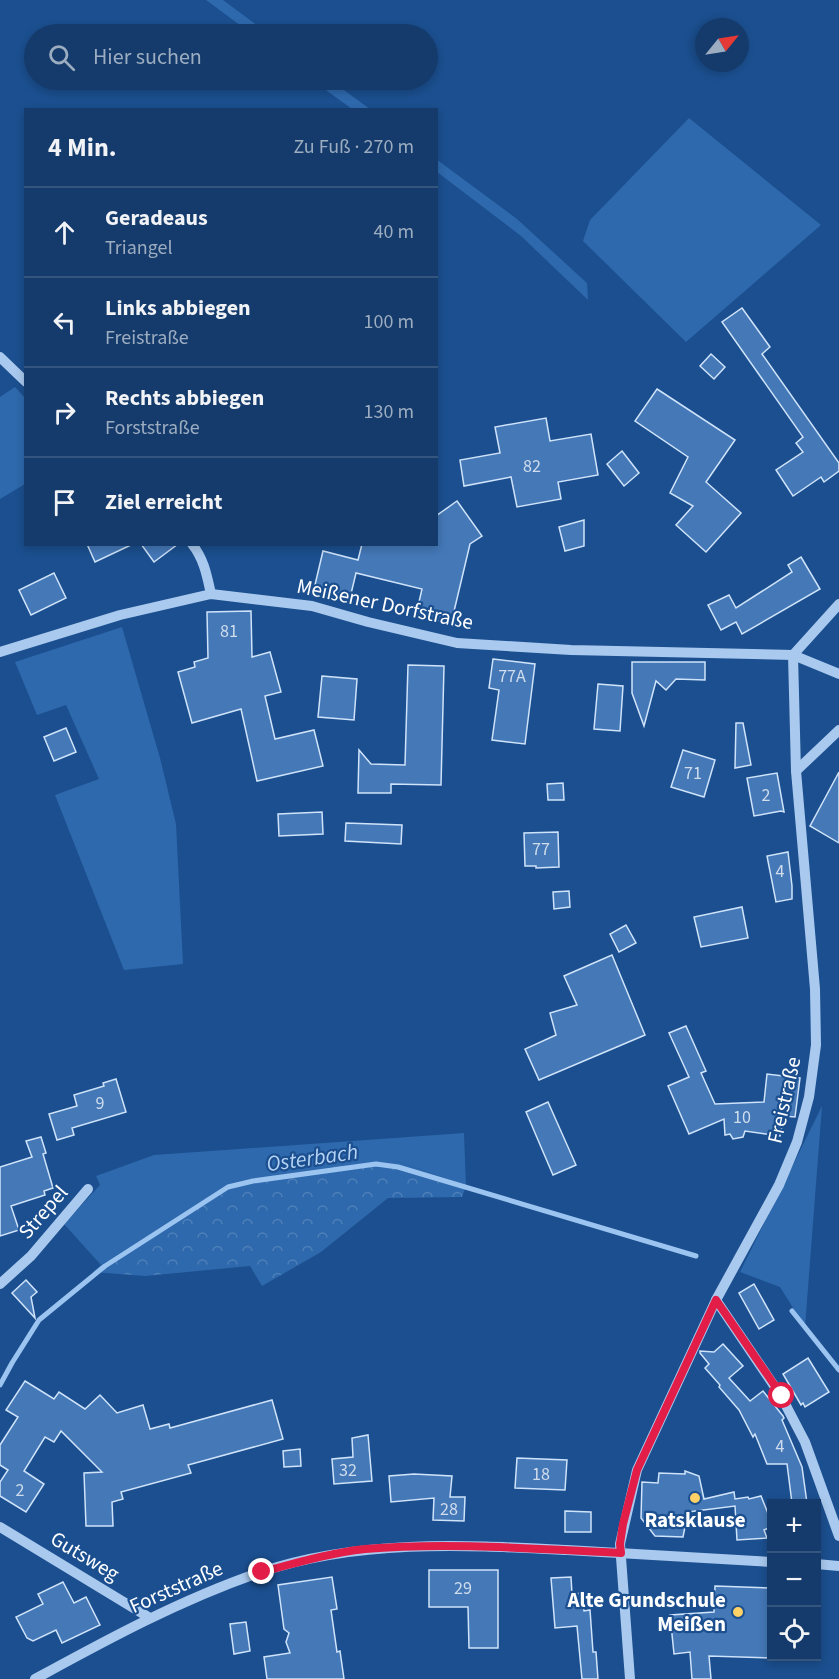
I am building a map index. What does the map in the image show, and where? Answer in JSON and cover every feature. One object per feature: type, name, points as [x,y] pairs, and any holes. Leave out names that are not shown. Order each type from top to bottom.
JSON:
[{"type":"street","points":[[0,357],[24,380]]},
{"type":"street","points":[[194,546],[199,553],[206,572],[211,594]]},
{"type":"street","name":"Meißener Dorfstraße","points":[[0,651],[120,615],[211,594],[312,606],[368,622],[457,642],[571,650],[793,656],[839,674]]},
{"type":"street","points":[[793,656],[839,604]]},
{"type":"street","name":"Freistraße","points":[[630,1679],[620,1544],[637,1470],[716,1300],[778,1185],[797,1143],[809,1097],[816,1046],[815,989],[796,771],[793,656]]},
{"type":"street","points":[[796,771],[839,730]]},
{"type":"street","name":"Strepel","points":[[0,1284],[31,1256],[88,1188]]},
{"type":"street","points":[[716,1300],[782,1396],[805,1442],[839,1536]]},
{"type":"street","name":"Gutsweg","points":[[0,1527],[150,1618]]},
{"type":"street","name":"Forststraße","points":[[35,1679],[150,1618],[220,1588],[262,1572],[363,1550],[420,1547],[522,1548],[767,1562]]},
{"type":"street","points":[[821,1564],[839,1566]]},
{"type":"green space","points":[[206,0],[223,0],[255,24],[238,24]]},
{"type":"green space","points":[[326,90],[344,90],[369,108],[351,108]]},
{"type":"green space","points":[[689,118],[821,225],[686,342],[583,241],[590,220]]},
{"type":"green space","points":[[438,160],[517,219],[587,283],[588,300],[521,236],[438,173]]},
{"type":"green space","points":[[15,387],[24,397],[24,485],[0,499],[0,397]]},
{"type":"green space","points":[[122,627],[160,758],[176,824],[183,964],[124,970],[55,795],[99,779],[66,705],[37,715],[15,662]]},
{"type":"green space","points":[[822,1106],[805,1327],[780,1287],[740,1272]]},
{"type":"green space","points":[[464,1133],[466,1186],[398,1161],[235,1182],[101,1265],[64,1224],[100,1185],[96,1176],[154,1155]]},
{"type":"green space","points":[[398,1161],[466,1186],[462,1197],[388,1198],[321,1252],[262,1286],[250,1266],[145,1276],[93,1272],[235,1182],[358,1163]]},
{"type":"building","points":[[742,308],[770,347],[762,354],[839,463],[839,471],[824,482],[821,477],[793,496],[776,470],[803,452],[796,443],[803,437],[722,322]]},
{"type":"building","points":[[711,354],[725,367],[714,379],[700,366]]},
{"type":"building","points":[[657,389],[735,440],[706,482],[741,513],[706,552],[676,525],[693,506],[670,493],[688,457],[635,421]]},
{"type":"building","points":[[546,418],[550,441],[591,434],[598,475],[558,482],[561,499],[517,507],[511,477],[464,486],[460,460],[500,453],[495,427]]},
{"type":"building","points":[[622,451],[639,473],[624,486],[607,464]]},
{"type":"building","points":[[457,501],[482,536],[470,544],[451,624],[416,615],[422,589],[356,573],[350,598],[314,589],[323,551],[358,560],[362,546],[438,546],[438,515]]},
{"type":"building","points":[[584,520],[584,546],[565,551],[559,527]]},
{"type":"building","points":[[88,546],[129,546],[95,562]]},
{"type":"building","points":[[142,546],[175,546],[154,562]]},
{"type":"building","points":[[801,557],[820,589],[742,634],[736,622],[721,630],[708,605],[729,595],[736,608],[792,572],[788,565]]},
{"type":"building","points":[[54,573],[66,598],[31,615],[19,590]]},
{"type":"building","points":[[251,611],[252,657],[270,652],[281,692],[265,696],[275,739],[314,730],[323,766],[257,781],[241,709],[192,723],[178,672],[195,667],[194,662],[208,658],[207,612]]},
{"type":"building","points":[[493,659],[535,664],[525,744],[492,740],[499,690],[489,688]]},
{"type":"building","points":[[632,662],[705,662],[705,680],[676,679],[666,690],[656,681],[644,726],[632,693]]},
{"type":"building","points":[[408,665],[444,666],[441,785],[391,784],[391,793],[358,793],[359,750],[371,764],[405,765]]},
{"type":"building","points":[[322,676],[357,679],[354,720],[318,717]]},
{"type":"building","points":[[598,684],[623,686],[620,731],[594,729]]},
{"type":"building","points":[[736,723],[743,723],[751,765],[735,768]]},
{"type":"building","points":[[66,728],[76,752],[54,761],[44,737]]},
{"type":"building","points":[[683,750],[715,760],[704,797],[671,787]]},
{"type":"building","points":[[839,772],[839,843],[810,826]]},
{"type":"building","points":[[777,773],[784,812],[754,816],[747,778]]},
{"type":"building","points":[[563,783],[564,800],[548,800],[547,784]]},
{"type":"building","points":[[322,812],[323,834],[279,836],[278,814]]},
{"type":"building","points":[[346,823],[402,825],[401,844],[345,841]]},
{"type":"building","points":[[558,832],[559,867],[525,866],[524,833]]},
{"type":"building","points":[[788,852],[792,899],[776,902],[767,856]]},
{"type":"building","points":[[569,891],[570,907],[554,909],[553,892]]},
{"type":"building","points":[[742,907],[748,938],[701,947],[694,917]]},
{"type":"building","points":[[626,925],[636,943],[619,952],[610,934]]},
{"type":"building","points":[[612,955],[645,1035],[539,1080],[525,1049],[556,1035],[550,1013],[577,1005],[564,976]]},
{"type":"building","points":[[686,1026],[706,1071],[701,1073],[715,1104],[764,1102],[767,1074],[800,1078],[795,1117],[784,1116],[780,1136],[745,1131],[743,1137],[733,1139],[730,1134],[725,1135],[724,1119],[689,1134],[668,1086],[689,1077],[669,1033]]},
{"type":"building","points":[[116,1079],[126,1112],[72,1128],[74,1135],[57,1140],[49,1114],[77,1106],[74,1095],[104,1086],[103,1083]]},
{"type":"building","points":[[548,1102],[576,1165],[553,1175],[526,1112]]},
{"type":"building","points":[[41,1137],[46,1153],[43,1154],[53,1188],[44,1191],[45,1195],[11,1206],[19,1230],[0,1236],[0,1167],[32,1157],[26,1141]]},
{"type":"building","points":[[26,1280],[37,1292],[31,1297],[35,1318],[12,1293]]},
{"type":"building","points":[[754,1284],[774,1320],[759,1329],[739,1293]]},
{"type":"building","points":[[723,1344],[743,1366],[729,1378],[750,1401],[763,1391],[783,1416],[782,1420],[802,1467],[806,1499],[791,1499],[787,1464],[767,1464],[755,1434],[753,1437],[739,1410],[705,1368],[709,1364],[700,1351],[714,1352]]},
{"type":"building","points":[[808,1358],[829,1392],[805,1407],[803,1403],[801,1405],[783,1374]]},
{"type":"building","points":[[25,1381],[54,1399],[59,1392],[85,1409],[100,1395],[117,1413],[143,1405],[150,1429],[169,1424],[170,1428],[272,1400],[283,1439],[188,1465],[191,1473],[121,1492],[123,1499],[112,1502],[113,1526],[86,1526],[84,1473],[102,1472],[61,1431],[54,1442],[45,1437],[24,1471],[44,1484],[26,1512],[0,1496],[0,1482],[8,1470],[0,1465],[0,1445],[18,1417],[6,1410]]},
{"type":"building","points":[[368,1435],[372,1481],[334,1484],[332,1459],[353,1457],[352,1438]]},
{"type":"building","points":[[300,1449],[301,1466],[284,1467],[283,1451]]},
{"type":"building","points":[[517,1458],[567,1460],[565,1490],[515,1488]]},
{"type":"building","points":[[685,1471],[699,1476],[704,1499],[734,1492],[735,1499],[761,1496],[767,1511],[767,1529],[764,1530],[767,1538],[737,1540],[735,1506],[688,1512],[683,1537],[655,1536],[641,1518],[642,1482],[658,1483],[659,1473],[685,1474]]},
{"type":"building","points":[[414,1474],[452,1476],[450,1497],[465,1497],[464,1521],[433,1520],[434,1498],[391,1502],[389,1476]]},
{"type":"building","points":[[565,1511],[591,1512],[591,1532],[565,1532]]},
{"type":"building","points":[[429,1570],[498,1570],[498,1648],[469,1648],[468,1607],[429,1607]]},
{"type":"building","points":[[332,1577],[337,1609],[331,1610],[337,1652],[340,1651],[344,1679],[267,1679],[264,1657],[290,1653],[286,1642],[289,1633],[284,1629],[278,1585]]},
{"type":"building","points":[[571,1577],[572,1594],[582,1593],[584,1611],[590,1610],[593,1652],[596,1652],[598,1679],[582,1679],[577,1626],[555,1628],[551,1578]]},
{"type":"building","points":[[63,1582],[74,1603],[86,1597],[100,1625],[62,1643],[56,1630],[33,1641],[27,1638],[16,1617],[43,1604],[38,1594]]},
{"type":"building","points":[[715,1586],[767,1588],[767,1658],[709,1656],[711,1679],[692,1679],[690,1652],[674,1654],[670,1615],[714,1612]]},
{"type":"building","points":[[246,1622],[250,1651],[234,1654],[230,1624]]},
{"type":"waterway","name":"Osterbach","points":[[0,1385],[39,1320],[105,1266],[228,1187],[253,1181],[376,1164],[398,1167],[696,1256]]},
{"type":"waterway","name":"Osterbach","points":[[792,1311],[839,1370]]},
{"type":"place","name":"Ratsklause","points":[[695,1498]]},
{"type":"place","name":"Alte Grundschule Meißen","points":[[738,1612]]},
{"type":"route","points":[[262,1572],[363,1550],[420,1547],[522,1548],[621,1553],[623,1524],[637,1470],[716,1300],[782,1396]]}]
